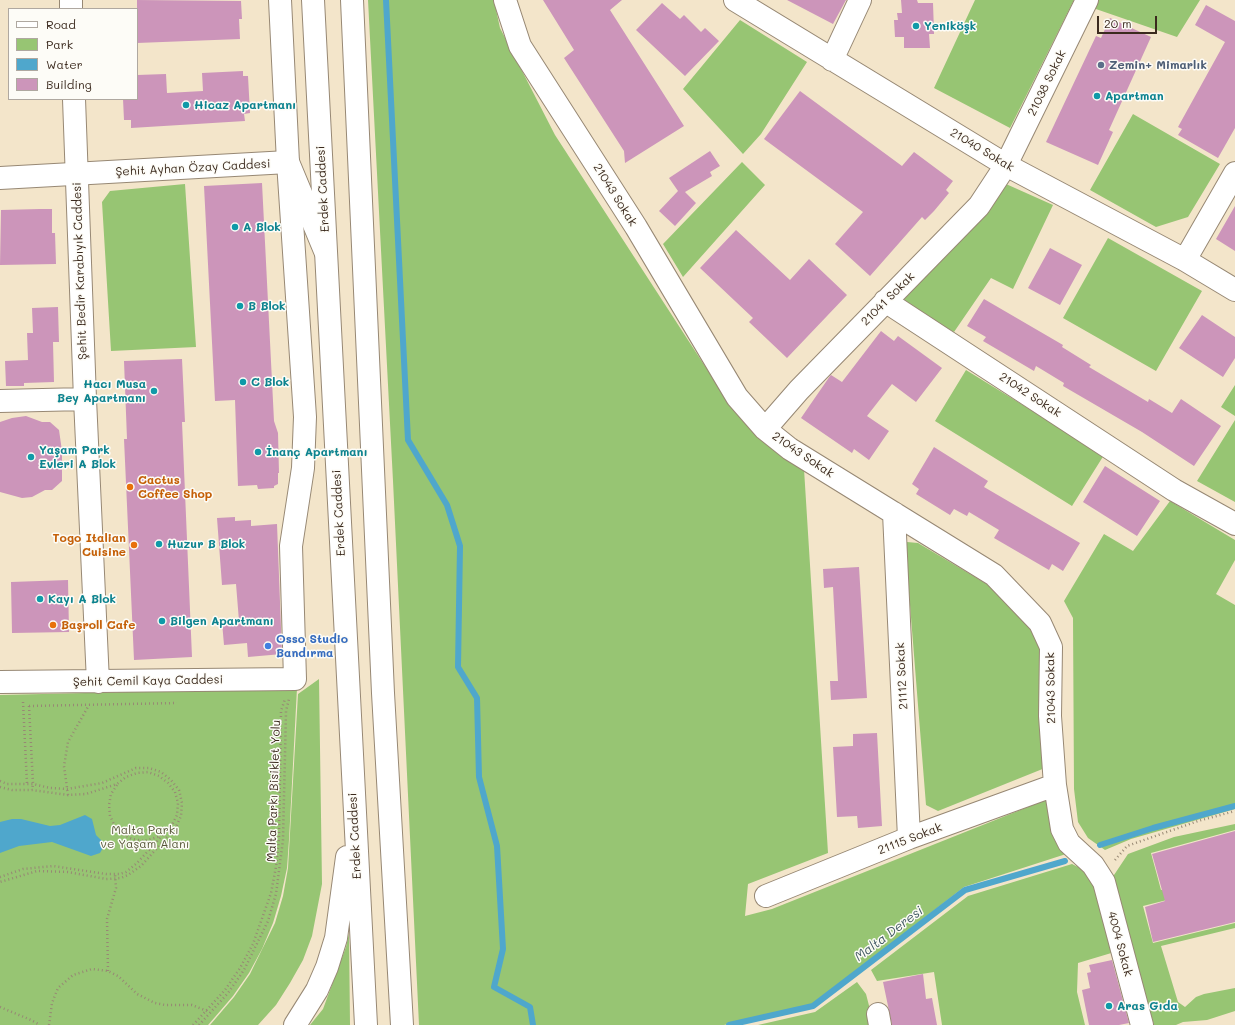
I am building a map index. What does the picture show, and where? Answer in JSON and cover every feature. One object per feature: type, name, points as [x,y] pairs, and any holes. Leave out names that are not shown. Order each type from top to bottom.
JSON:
[{"type":"main road","points":[[280,0],[288,162],[306,417],[303,468],[291,546],[296,679]]},
{"type":"main road","name":"Erdek Caddesi","points":[[313,0],[366,1025]]},
{"type":"main road","points":[[352,0],[382,685],[402,1025]]},
{"type":"main road","name":"21043 Sokak","points":[[505,0],[520,46],[631,220],[737,397],[765,429],[790,448],[994,575],[1040,623],[1051,647],[1050,716],[1055,785],[1062,829],[1069,843],[1098,873]]},
{"type":"main road","name":"21040 Sokak","points":[[735,0],[1006,165],[1184,260],[1235,290]]},
{"type":"main road","points":[[832,60],[860,0]]},
{"type":"main road","name":"21038 Sokak","points":[[1006,165],[1087,0]]},
{"type":"main road","name":"Şehit Bedir Karabıyık Caddesi","points":[[74,100],[85,399],[98,682]]},
{"type":"main road","name":"Şehit Ayhan Özay Caddesi","points":[[0,178],[76,175],[288,162],[326,253]]},
{"type":"main road","name":"21041 Sokak","points":[[765,429],[799,390],[979,206],[1006,165]]},
{"type":"main road","points":[[1184,260],[1235,173]]},
{"type":"main road","name":"21042 Sokak","points":[[885,301],[1174,490],[1235,524]]},
{"type":"main road","points":[[0,401],[85,399]]},
{"type":"main road","name":"21112 Sokak","points":[[894,513],[909,838]]},
{"type":"main road","name":"Şehit Cemil Kaya Caddesi","points":[[0,682],[296,679]]},
{"type":"main road","name":"21115 Sokak","points":[[766,896],[909,838],[1055,785]]},
{"type":"main road","points":[[295,1025],[317,990],[327,967],[336,938],[354,816]]},
{"type":"main road","name":"4004 Sokak","points":[[1098,873],[1142,1025]]},
{"type":"path","points":[[193,1025],[208,1011],[225,990],[246,956],[263,919],[271,893],[279,839],[281,710],[284,701],[296,679]]},
{"type":"path","name":"Malta Parkı Bisiklet Yolu","points":[[199,1025],[228,993],[244,970],[268,921],[276,894],[283,840],[286,711],[296,679]]},
{"type":"path","points":[[25,682],[28,688],[33,784],[32,790]]},
{"type":"path","points":[[25,682],[22,688],[28,784]]},
{"type":"path","points":[[276,701],[284,701]]},
{"type":"path","points":[[29,706],[183,703]]},
{"type":"path","points":[[68,795],[64,766],[68,742],[89,705]]},
{"type":"path","points":[[0,781],[7,784],[33,784],[50,788],[67,789],[102,784],[136,768],[149,768],[161,772],[171,780],[179,790],[182,803],[181,816],[176,827],[135,871],[115,879],[93,878],[52,870],[24,874],[0,882]]},
{"type":"path","points":[[0,787],[12,790],[32,790],[68,795],[86,794],[117,784],[131,775],[148,772],[159,776],[168,783],[176,798],[177,815],[172,825],[132,868],[115,874],[94,873],[52,866],[23,869],[0,877]]},
{"type":"path","points":[[117,784],[111,794],[109,810],[114,826],[122,834],[132,839],[144,841],[155,839],[165,833]]},
{"type":"path","points":[[1098,873],[1110,866],[1127,846],[1198,821],[1235,812]]},
{"type":"path","points":[[108,971],[107,919],[116,888],[115,874]]},
{"type":"path","points":[[49,1025],[52,1002],[58,988],[65,980],[82,971],[92,969],[108,971],[118,976],[146,999],[165,1005],[192,1005],[208,1011]]},
{"type":"path","points":[[0,1007],[40,1025]]},
{"type":"green space","points":[[368,0],[494,0],[500,28],[555,135],[712,377],[804,469],[828,853],[748,884],[745,916],[772,909],[1048,799],[1066,854],[964,887],[811,1006],[724,1025],[419,1025]]},
{"type":"green space","points":[[975,0],[1074,0],[1010,128],[934,88]]},
{"type":"green space","points":[[1097,0],[1200,0],[1177,37],[1093,8]]},
{"type":"green space","points":[[740,20],[807,62],[761,134],[743,154],[683,89]]},
{"type":"green space","points":[[1133,114],[1220,164],[1188,217],[1156,227],[1090,190]]},
{"type":"green space","points":[[742,162],[765,185],[683,277],[663,244]]},
{"type":"green space","points":[[185,184],[196,347],[111,351],[102,202],[110,191]]},
{"type":"green space","points":[[1006,184],[1053,205],[1013,289],[991,278],[954,332],[904,304],[905,293]]},
{"type":"green space","points":[[1108,238],[1202,291],[1156,371],[1063,318]]},
{"type":"green space","points":[[966,370],[1104,455],[1072,506],[935,421]]},
{"type":"green space","points":[[1235,385],[1235,416],[1221,407]]},
{"type":"green space","points":[[1235,420],[1235,502],[1197,481]]},
{"type":"green space","points":[[1170,501],[1235,540],[1235,560],[1216,594],[1235,605],[1235,809],[1131,839],[1105,850],[1088,838],[1078,822],[1074,789],[1073,618],[1064,601],[1104,534],[1133,551]]},
{"type":"green space","points":[[907,542],[918,543],[990,586],[1020,616],[1039,641],[1045,768],[938,811],[926,805],[906,555]]},
{"type":"green space","points":[[319,679],[322,884],[312,936],[303,960],[290,983],[276,1005],[258,1025],[210,1025],[234,997],[250,974],[275,923],[283,896],[288,868],[298,694]]},
{"type":"green space","name":"Malta Parkı ve Yaşam Alanı","points":[[297,688],[287,868],[281,896],[273,923],[262,949],[249,973],[233,996],[208,1025],[0,1025],[0,695]]},
{"type":"green space","points":[[1235,824],[1235,830],[1151,853],[1161,890],[1235,870],[1235,883],[1143,906],[1153,943],[1235,923],[1235,928],[1161,946],[1178,1002],[1185,1007],[1196,997],[1235,988],[1235,1011],[1207,1020],[1183,1022],[1176,1025],[1154,1025],[1112,878],[1128,854],[1174,837]]},
{"type":"green space","points":[[1072,864],[1086,871],[1097,888],[1118,951],[1078,963],[1077,992],[1085,1025],[942,1025],[934,972],[877,981],[871,970],[968,896]]},
{"type":"green space","points":[[349,933],[350,1025],[310,1025],[323,1009],[346,947]]},
{"type":"green space","points":[[857,982],[866,994],[874,1025],[758,1025],[815,1012]]},
{"type":"water","points":[[85,815],[92,819],[96,835],[105,844],[100,853],[91,856],[52,842],[19,846],[0,853],[0,822],[12,819],[21,819],[50,826],[60,825]]},
{"type":"building","points":[[137,0],[241,1],[242,19],[239,19],[240,39],[138,43]]},
{"type":"building","points":[[543,0],[622,0],[610,10],[684,126],[625,163],[624,151],[564,58],[574,50]]},
{"type":"building","points":[[787,0],[846,0],[833,24]]},
{"type":"building","name":"Yeniköşk","points":[[901,0],[917,0],[918,3],[933,3],[934,34],[929,34],[930,48],[904,48],[904,37],[895,37],[894,20],[898,20],[897,13],[902,13]]},
{"type":"building","points":[[662,3],[680,19],[684,15],[701,32],[705,28],[719,41],[685,76],[636,30]]},
{"type":"building","points":[[1206,5],[1235,21],[1235,128],[1218,158],[1178,135],[1182,129],[1178,127],[1225,42],[1195,25]]},
{"type":"building","name":"Apartman","points":[[1110,18],[1151,37],[1109,130],[1113,132],[1098,165],[1046,142],[1096,36],[1101,38]]},
{"type":"building","name":"Hicaz Apartmanı","points":[[243,71],[243,76],[248,76],[250,113],[244,114],[245,121],[131,128],[131,120],[124,120],[123,100],[138,100],[138,75],[166,74],[167,93],[203,91],[202,73]]},
{"type":"building","points":[[800,91],[902,166],[914,152],[953,181],[946,190],[949,193],[934,211],[925,220],[922,217],[870,276],[835,244],[863,212],[764,139]]},
{"type":"building","points":[[710,151],[720,166],[710,172],[712,176],[685,192],[696,203],[675,226],[659,211],[678,191],[669,178]]},
{"type":"building","points":[[262,183],[274,421],[278,433],[279,473],[278,484],[274,486],[274,488],[258,489],[257,485],[238,486],[235,400],[215,401],[204,186]]},
{"type":"building","points":[[1235,206],[1235,251],[1216,239]]},
{"type":"building","points":[[52,209],[52,233],[55,233],[56,264],[0,265],[1,210]]},
{"type":"building","points":[[736,230],[790,280],[809,259],[847,295],[787,358],[749,322],[753,318],[700,268]]},
{"type":"building","points":[[1050,248],[1082,265],[1060,305],[1028,288]]},
{"type":"building","points":[[984,299],[1063,345],[1062,347],[1091,365],[1089,367],[1148,402],[1149,399],[1172,413],[1181,399],[1221,426],[1194,466],[1142,432],[1063,386],[1064,383],[1036,366],[1034,371],[983,341],[986,337],[967,326]]},
{"type":"building","points":[[58,307],[59,342],[53,342],[54,382],[24,383],[24,386],[6,386],[5,361],[28,360],[27,333],[33,333],[32,308]]},
{"type":"building","points":[[1202,315],[1235,337],[1235,358],[1223,377],[1179,348]]},
{"type":"building","points":[[881,331],[894,341],[898,336],[942,368],[916,402],[892,384],[867,416],[889,431],[869,460],[854,449],[852,453],[801,418],[830,376],[831,375],[842,382]]},
{"type":"building","points":[[182,359],[185,422],[182,422],[192,657],[134,660],[124,439],[127,439],[124,361]]},
{"type":"building","name":"Yaşam Park Evleri A Blok","points":[[26,416],[42,422],[50,422],[59,430],[62,451],[62,481],[52,490],[45,490],[32,497],[22,498],[0,492],[0,422]]},
{"type":"building","points":[[934,447],[988,481],[984,487],[1080,543],[1063,571],[1052,564],[1049,570],[994,538],[999,530],[969,512],[967,516],[954,509],[950,515],[916,494],[919,489],[912,484]]},
{"type":"building","points":[[1105,466],[1160,501],[1137,536],[1083,502]]},
{"type":"building","points":[[235,517],[235,521],[251,520],[251,526],[277,524],[282,654],[248,657],[247,643],[224,645],[222,622],[239,621],[236,584],[222,585],[217,518]]},
{"type":"building","points":[[859,567],[867,698],[831,700],[830,681],[838,681],[833,587],[824,588],[823,569]]},
{"type":"building","name":"Kayı A Blok","points":[[68,580],[69,632],[12,633],[11,582]]},
{"type":"building","points":[[877,733],[882,826],[858,828],[857,816],[837,817],[833,747],[853,746],[853,734]]},
{"type":"building","points":[[1235,831],[1235,922],[1153,942],[1145,907],[1165,901],[1152,854]]},
{"type":"building","name":"Aras Gıda","points":[[1112,960],[1129,1023],[1119,1025],[1089,1025],[1082,990],[1090,988],[1087,973],[1091,972],[1089,965]]},
{"type":"building","points":[[923,974],[926,999],[932,998],[937,1025],[892,1025],[883,982]]},
{"type":"waterway","points":[[386,0],[408,440],[447,505],[460,546],[458,667],[477,698],[479,777],[497,846],[503,949],[494,987],[530,1007],[533,1025]]},
{"type":"waterway","name":"Malta Deresi","points":[[1100,845],[1153,828],[1235,806]]},
{"type":"waterway","name":"Malta Deresi","points":[[729,1025],[813,1006],[965,890],[1065,861]]},
{"type":"place","name":"Yeniköşk","points":[[916,26]]},
{"type":"place","name":"Zemin+ Mimarlık","points":[[1101,65]]},
{"type":"place","name":"Apartman","points":[[1097,96]]},
{"type":"place","name":"Hicaz Apartmanı","points":[[186,105]]},
{"type":"place","name":"A Blok","points":[[235,227]]},
{"type":"place","name":"B Blok","points":[[240,306]]},
{"type":"place","name":"C Blok","points":[[243,382]]},
{"type":"place","name":"Hacı Musa Bey Apartmanı","points":[[154,391]]},
{"type":"place","name":"İnanç Apartmanı","points":[[258,452]]},
{"type":"place","name":"Yaşam Park Evleri A Blok","points":[[31,457]]},
{"type":"place","name":"Cactus Coffee Shop","points":[[130,487]]},
{"type":"place","name":"Huzur B Blok","points":[[159,544]]},
{"type":"place","name":"Togo Italian Cuisine","points":[[134,545]]},
{"type":"place","name":"Kayı A Blok","points":[[40,599]]},
{"type":"place","name":"Bilgen Apartmanı","points":[[162,621]]},
{"type":"place","name":"Başroll Cafe","points":[[53,625]]},
{"type":"place","name":"Osso Studio Bandırma","points":[[268,646]]},
{"type":"place","name":"Aras Gıda","points":[[1109,1006]]}]
